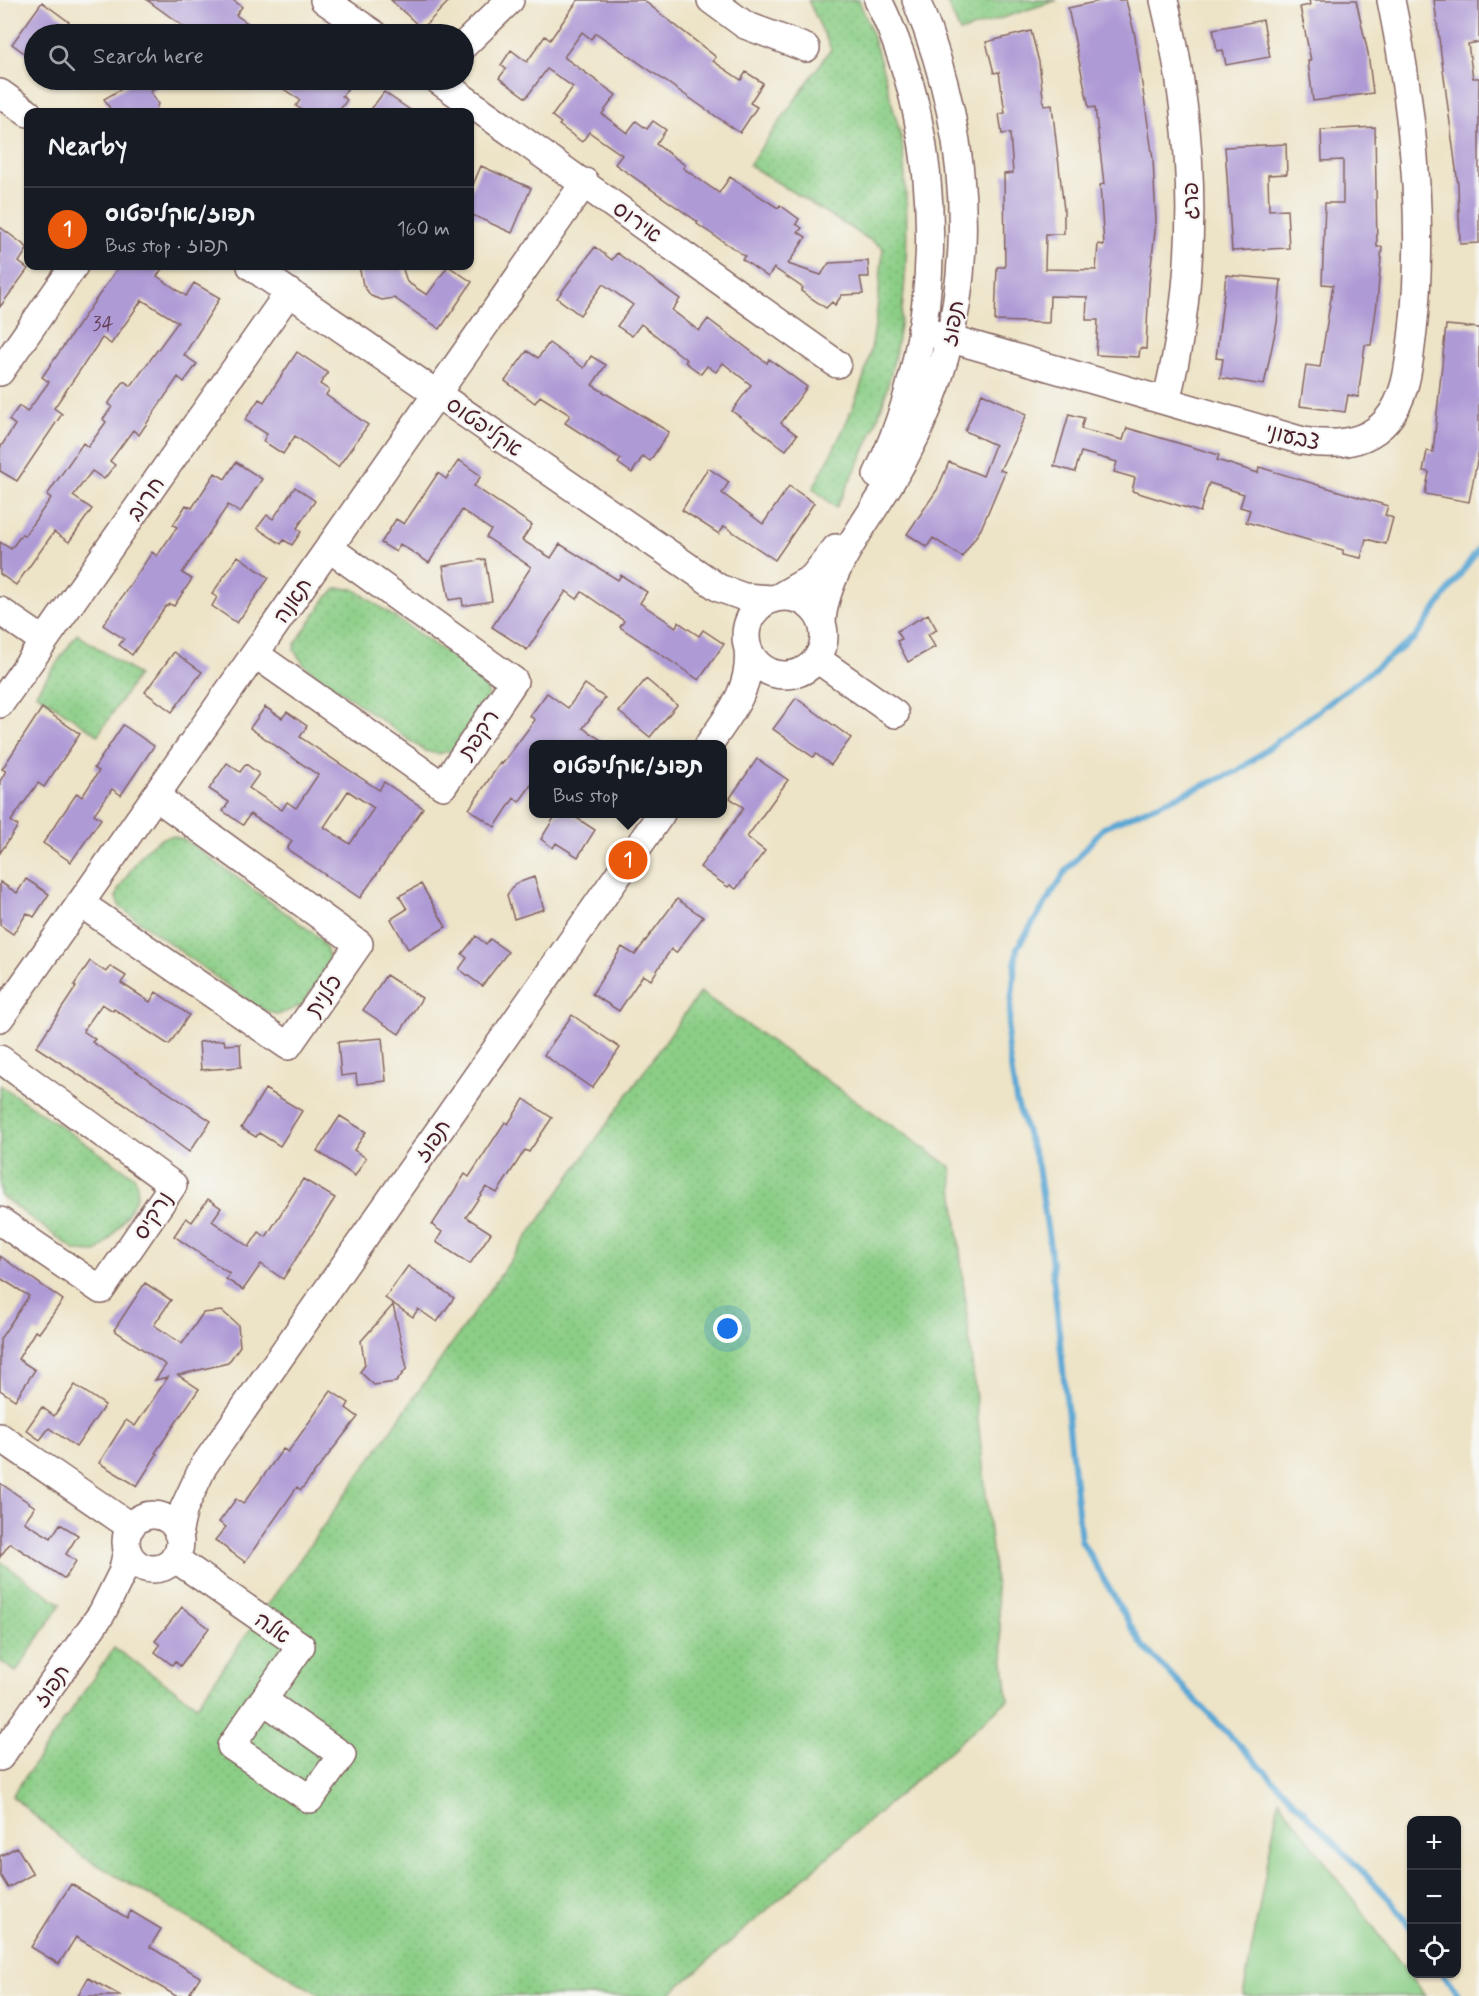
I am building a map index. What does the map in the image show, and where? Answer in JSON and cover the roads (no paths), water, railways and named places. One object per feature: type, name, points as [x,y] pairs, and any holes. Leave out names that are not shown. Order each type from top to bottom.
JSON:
[{"type":"street","points":[[324,0],[359,24]]},
{"type":"street","points":[[474,35],[510,0]]},
{"type":"street","points":[[711,0],[746,25],[806,48]]},
{"type":"street","name":"תפוז","points":[[776,598],[800,587],[823,567],[867,495],[900,419],[921,330],[927,277],[928,214],[922,130],[899,48],[878,0]]},
{"type":"street","name":"תפוז","points":[[822,622],[827,596],[840,565],[903,461],[924,419],[950,338],[960,267],[961,168],[955,124],[945,79],[916,0]]},
{"type":"street","name":"פרג","points":[[1164,0],[1181,84],[1191,192],[1191,245],[1186,298],[1179,351],[1166,401]]},
{"type":"street","name":"צבעוני","points":[[921,330],[1303,441],[1323,444],[1358,440],[1373,432],[1396,408],[1408,370],[1416,300],[1418,232],[1409,100],[1391,0]]},
{"type":"street","name":"אירוס","points":[[452,90],[585,182],[837,364]]},
{"type":"street","points":[[0,93],[24,110]]},
{"type":"street","name":"תאנה","points":[[0,1018],[585,182]]},
{"type":"street","points":[[0,372],[71,270]]},
{"type":"street","name":"אקליפטוס","points":[[257,270],[719,588],[744,597],[776,598]]},
{"type":"street","name":"חרוב","points":[[0,704],[289,292]]},
{"type":"street","name":"רקפת","points":[[255,654],[443,786],[514,681],[329,548]]},
{"type":"street","name":"אקליפטוס","points":[[719,588],[734,610],[747,645]]},
{"type":"street","points":[[712,740],[739,702],[765,683],[805,669],[817,659],[824,638],[822,622],[814,609],[802,600],[776,598],[758,607],[749,619],[747,676],[739,702]]},
{"type":"street","points":[[0,611],[44,641]]},
{"type":"street","points":[[747,645],[762,667],[785,675]]},
{"type":"street","points":[[817,659],[895,714]]},
{"type":"street","name":"כלנית","points":[[80,903],[288,1046],[359,944],[155,796]]},
{"type":"street","name":"תפוז","points":[[102,1613],[122,1573],[136,1531],[203,1467],[657,818]]},
{"type":"street","name":"נרקיס","points":[[0,1059],[173,1185],[101,1290],[0,1221]]},
{"type":"street","points":[[0,1437],[136,1531]]},
{"type":"street","name":"תפוז","points":[[3,1747],[102,1613],[130,1584],[170,1554],[184,1508],[203,1467]]},
{"type":"street","points":[[159,1516],[168,1521],[170,1554],[137,1564],[136,1531],[159,1516]]},
{"type":"street","name":"אלה","points":[[170,1554],[301,1646],[263,1700],[231,1746],[310,1799],[342,1755],[263,1700]]},
{"type":"waterway","points":[[1408,1924],[1391,1901],[1142,1645],[1081,1540],[1050,1247],[1038,1166],[1016,1100],[1007,1042],[1017,948],[1066,871],[1104,827],[1238,771],[1415,638],[1479,548]]},
{"type":"waterway","points":[[1446,1978],[1460,1996]]},
{"type":"place","name":"תפוז/אקליפטוס","points":[[628,860]]}]
